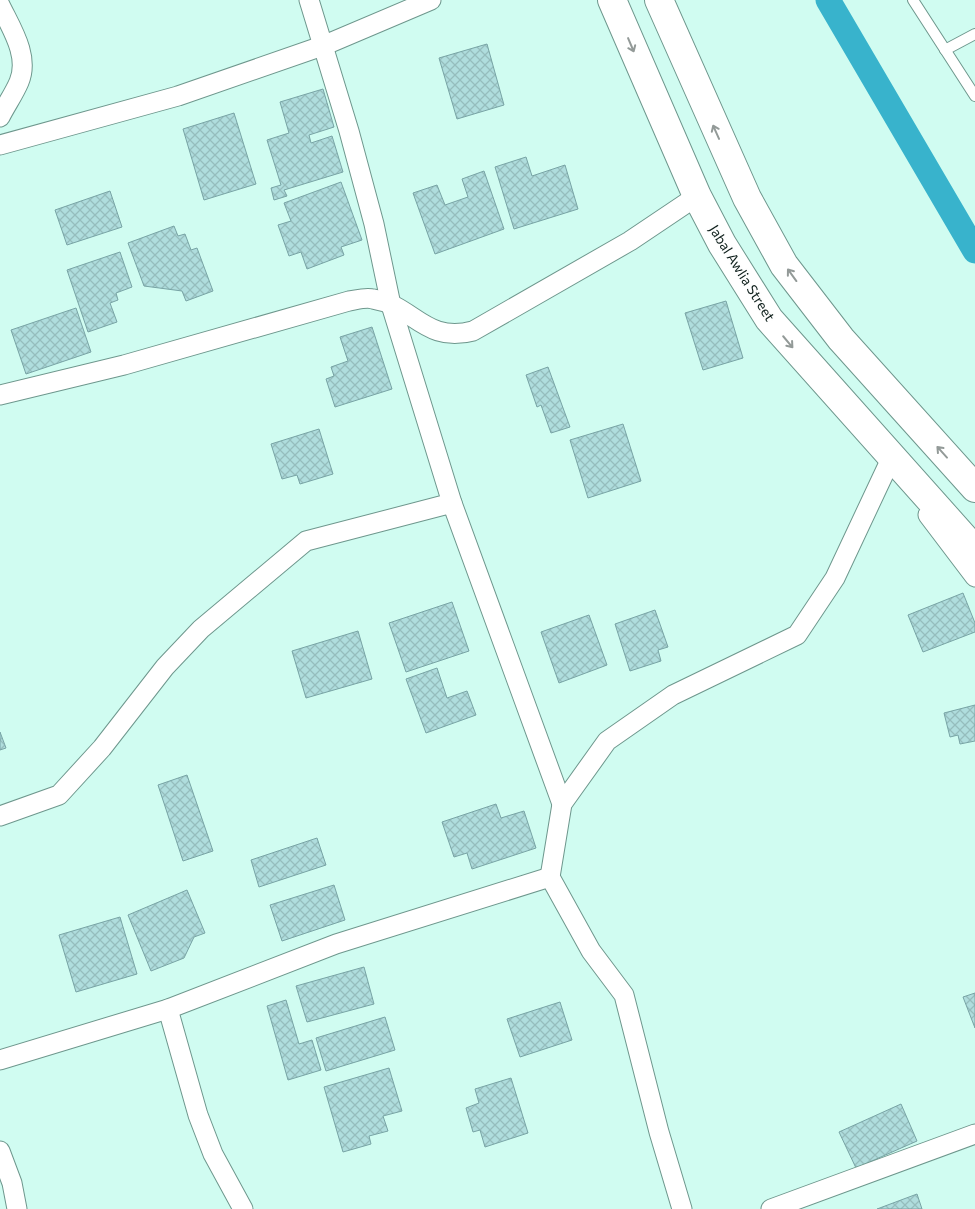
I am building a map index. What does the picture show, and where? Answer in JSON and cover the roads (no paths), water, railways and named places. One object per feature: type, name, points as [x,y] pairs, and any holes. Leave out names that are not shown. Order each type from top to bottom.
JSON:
[{"type":"highway","name":"Jabal Awlia Street","points":[[612,0],[697,196],[722,244],[769,319],[975,550]]},
{"type":"highway","points":[[658,0],[747,198],[784,265],[841,339],[975,488]]},
{"type":"street","points":[[309,0],[325,45],[374,224],[391,305],[452,503],[562,804]]},
{"type":"street","points":[[0,145],[178,96],[325,45],[431,0]]},
{"type":"street","points":[[0,5],[16,39],[23,61],[20,81],[0,116]]},
{"type":"street","points":[[0,395],[124,365],[349,300],[372,298],[391,305],[441,334],[458,335],[473,331],[630,241],[697,196]]},
{"type":"street","points":[[824,382],[889,463],[975,577]]},
{"type":"street","points":[[682,1209],[658,1132],[624,995],[591,951],[550,877],[562,804],[607,741],[673,696],[798,635],[835,578],[889,463]]},
{"type":"street","points":[[0,816],[59,795],[102,748],[165,667],[201,629],[306,541],[452,503]]},
{"type":"street","points":[[0,1060],[168,1009],[336,944],[550,877]]},
{"type":"street","points":[[168,1009],[198,1115],[213,1154],[243,1209]]},
{"type":"street","points":[[771,1209],[975,1134]]},
{"type":"street","points":[[0,1151],[12,1184],[17,1209]]},
{"type":"lane","points":[[913,0],[975,96]]},
{"type":"lane","points":[[945,50],[975,34]]},
{"type":"waterway","points":[[828,0],[975,251]]}]
